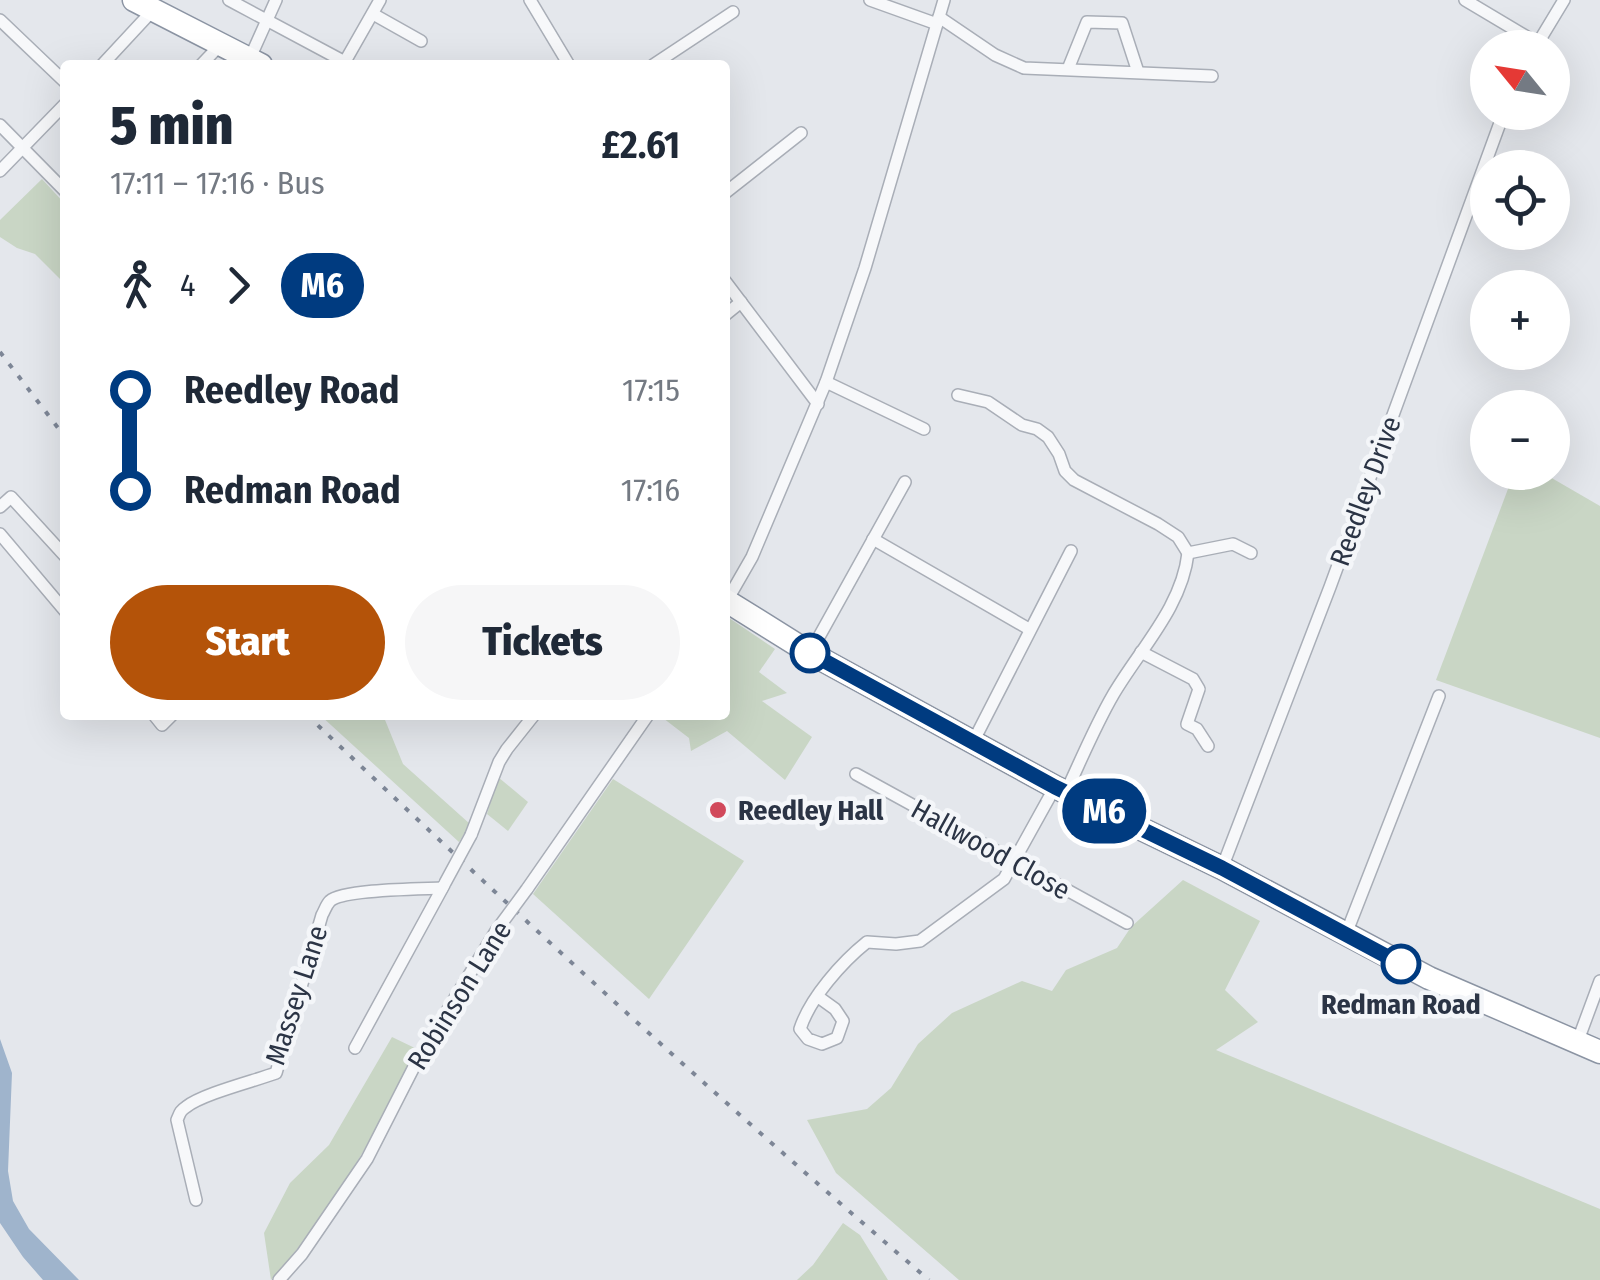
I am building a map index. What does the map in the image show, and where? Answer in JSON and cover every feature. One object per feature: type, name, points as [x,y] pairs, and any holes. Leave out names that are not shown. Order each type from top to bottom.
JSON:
[{"type":"highway","points":[[144,4],[252,60]]},
{"type":"highway","points":[[730,604],[810,653],[1060,789],[1222,868],[1428,978],[1600,1052]]},
{"type":"street","points":[[228,0],[337,60]]},
{"type":"street","points":[[256,60],[266,20],[276,0]]},
{"type":"street","points":[[346,60],[380,0]]},
{"type":"street","points":[[530,0],[566,60]]},
{"type":"street","points":[[870,0],[938,20],[1024,68],[1212,76]]},
{"type":"street","points":[[730,595],[752,557],[826,382],[865,268],[944,0]]},
{"type":"street","points":[[1466,0],[1513,30]]},
{"type":"street","points":[[1545,30],[1564,0]]},
{"type":"street","points":[[109,60],[144,4]]},
{"type":"street","points":[[661,60],[734,12]]},
{"type":"street","points":[[373,14],[421,42]]},
{"type":"street","points":[[0,20],[60,77]]},
{"type":"street","points":[[1068,69],[1087,22],[1122,23],[1138,72]]},
{"type":"street","points":[[206,60],[222,44]]},
{"type":"street","points":[[0,171],[60,109]]},
{"type":"street","points":[[0,126],[60,186]]},
{"type":"street","name":"Reedley Drive","points":[[1222,868],[1497,130]]},
{"type":"street","points":[[730,189],[801,133]]},
{"type":"street","points":[[730,286],[818,404]]},
{"type":"street","points":[[730,310],[742,302]]},
{"type":"street","points":[[826,382],[924,429]]},
{"type":"street","points":[[818,996],[867,942],[920,941],[1004,879],[1112,697],[1162,622],[1186,570],[1188,552],[1178,537],[1074,480],[1065,471],[1048,436],[1022,425],[988,402],[958,395]]},
{"type":"street","points":[[810,653],[905,482]]},
{"type":"street","points":[[0,507],[11,498],[60,551]]},
{"type":"street","points":[[0,534],[60,605]]},
{"type":"street","points":[[873,539],[1030,628]]},
{"type":"street","points":[[1188,552],[1233,544],[1251,553]]},
{"type":"street","points":[[973,742],[1071,551]]},
{"type":"street","points":[[1141,652],[1193,678],[1198,689],[1187,724],[1198,728],[1208,746]]},
{"type":"street","points":[[1346,934],[1439,696]]},
{"type":"street","points":[[355,1048],[471,836],[507,748],[530,720]]},
{"type":"street","name":"Robinson Lane","points":[[279,1280],[302,1254],[367,1160],[419,1056],[496,931],[645,720]]},
{"type":"street","name":"Hallwood Close","points":[[856,774],[1127,923]]},
{"type":"street","name":"Massey Lane","points":[[196,1200],[178,1120],[181,1110],[276,1073],[322,915],[331,900],[343,895],[444,885]]},
{"type":"street","points":[[1577,1043],[1600,981]]},
{"type":"green space","points":[[42,179],[60,199],[60,279],[35,254],[0,237],[0,220]]},
{"type":"green space","points":[[1570,489],[1600,506],[1600,738],[1436,680],[1508,490]]},
{"type":"green space","points":[[730,619],[775,649],[759,672],[787,693],[762,701],[812,737],[785,780],[727,731],[691,751],[689,738],[666,720],[730,720]]},
{"type":"green space","points":[[325,720],[385,720],[403,764],[470,824],[459,842]]},
{"type":"green space","points":[[498,777],[528,802],[508,831],[487,814]]},
{"type":"green space","points":[[613,779],[744,861],[649,999],[533,894]]},
{"type":"green space","points":[[1183,880],[1260,921],[1225,990],[1258,1022],[1216,1050],[1600,1209],[1600,1280],[959,1280],[836,1173],[807,1120],[867,1109],[891,1088],[918,1044],[952,1013],[1022,981],[1052,991],[1066,970],[1117,948],[1131,927]]},
{"type":"green space","points":[[392,1037],[419,1050],[334,1199],[271,1280],[264,1233],[290,1183],[329,1145]]},
{"type":"green space","points":[[843,1223],[860,1235],[888,1280],[797,1280],[813,1265]]},
{"type":"water","points":[[0,1039],[12,1073],[8,1171],[13,1201],[29,1229],[79,1280],[43,1280],[0,1223]]},
{"type":"railway","points":[[0,352],[60,430]]},
{"type":"railway","points":[[312,720],[614,1002],[929,1280]]},
{"type":"bus line","name":"M6","points":[[810,653],[1055,787],[1222,868],[1401,964]]},
{"type":"place","name":"Reedley Hall","points":[[718,810]]},
{"type":"place","name":"Redman Road","points":[[1401,964]]}]
